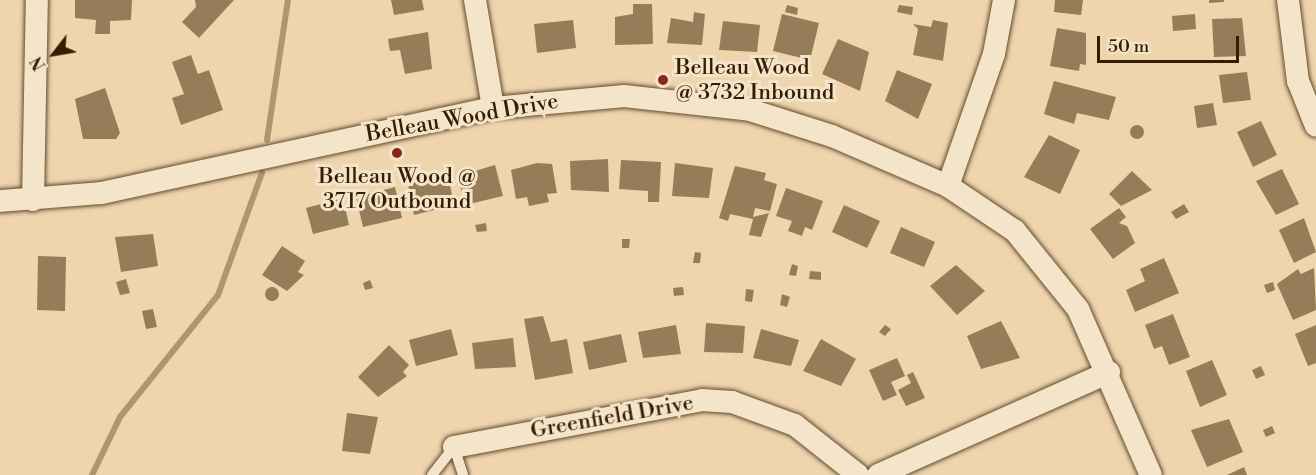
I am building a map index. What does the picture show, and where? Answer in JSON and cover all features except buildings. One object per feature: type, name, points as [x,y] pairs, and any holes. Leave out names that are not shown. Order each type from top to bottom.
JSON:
[{"type":"street","points":[[33,200],[37,0]]},
{"type":"street","points":[[475,0],[493,108]]},
{"type":"street","points":[[948,186],[994,54],[1004,0]]},
{"type":"street","points":[[1288,0],[1298,81],[1316,126]]},
{"type":"street","name":"Belleau Wood Drive","points":[[0,201],[102,194],[493,108],[582,97],[688,99],[790,121],[948,186],[995,214],[1035,251],[1078,309],[1109,372],[1151,475]]},
{"type":"street","points":[[878,475],[1109,372]]},
{"type":"street","name":"Greenfield Drive","points":[[454,447],[702,400],[764,411],[795,425],[845,472]]},
{"type":"lane","points":[[432,475],[454,447]]},
{"type":"lane","points":[[454,447],[463,475]]},
{"type":"waterway","points":[[267,140],[288,0]]},
{"type":"waterway","points":[[92,475],[120,417],[218,295],[262,173]]},
{"type":"place","name":"Belleau Wood @ 3732 Inbound","points":[[663,80]]},
{"type":"place","name":"Belleau Wood @ 3717 Outbound","points":[[397,153]]}]
